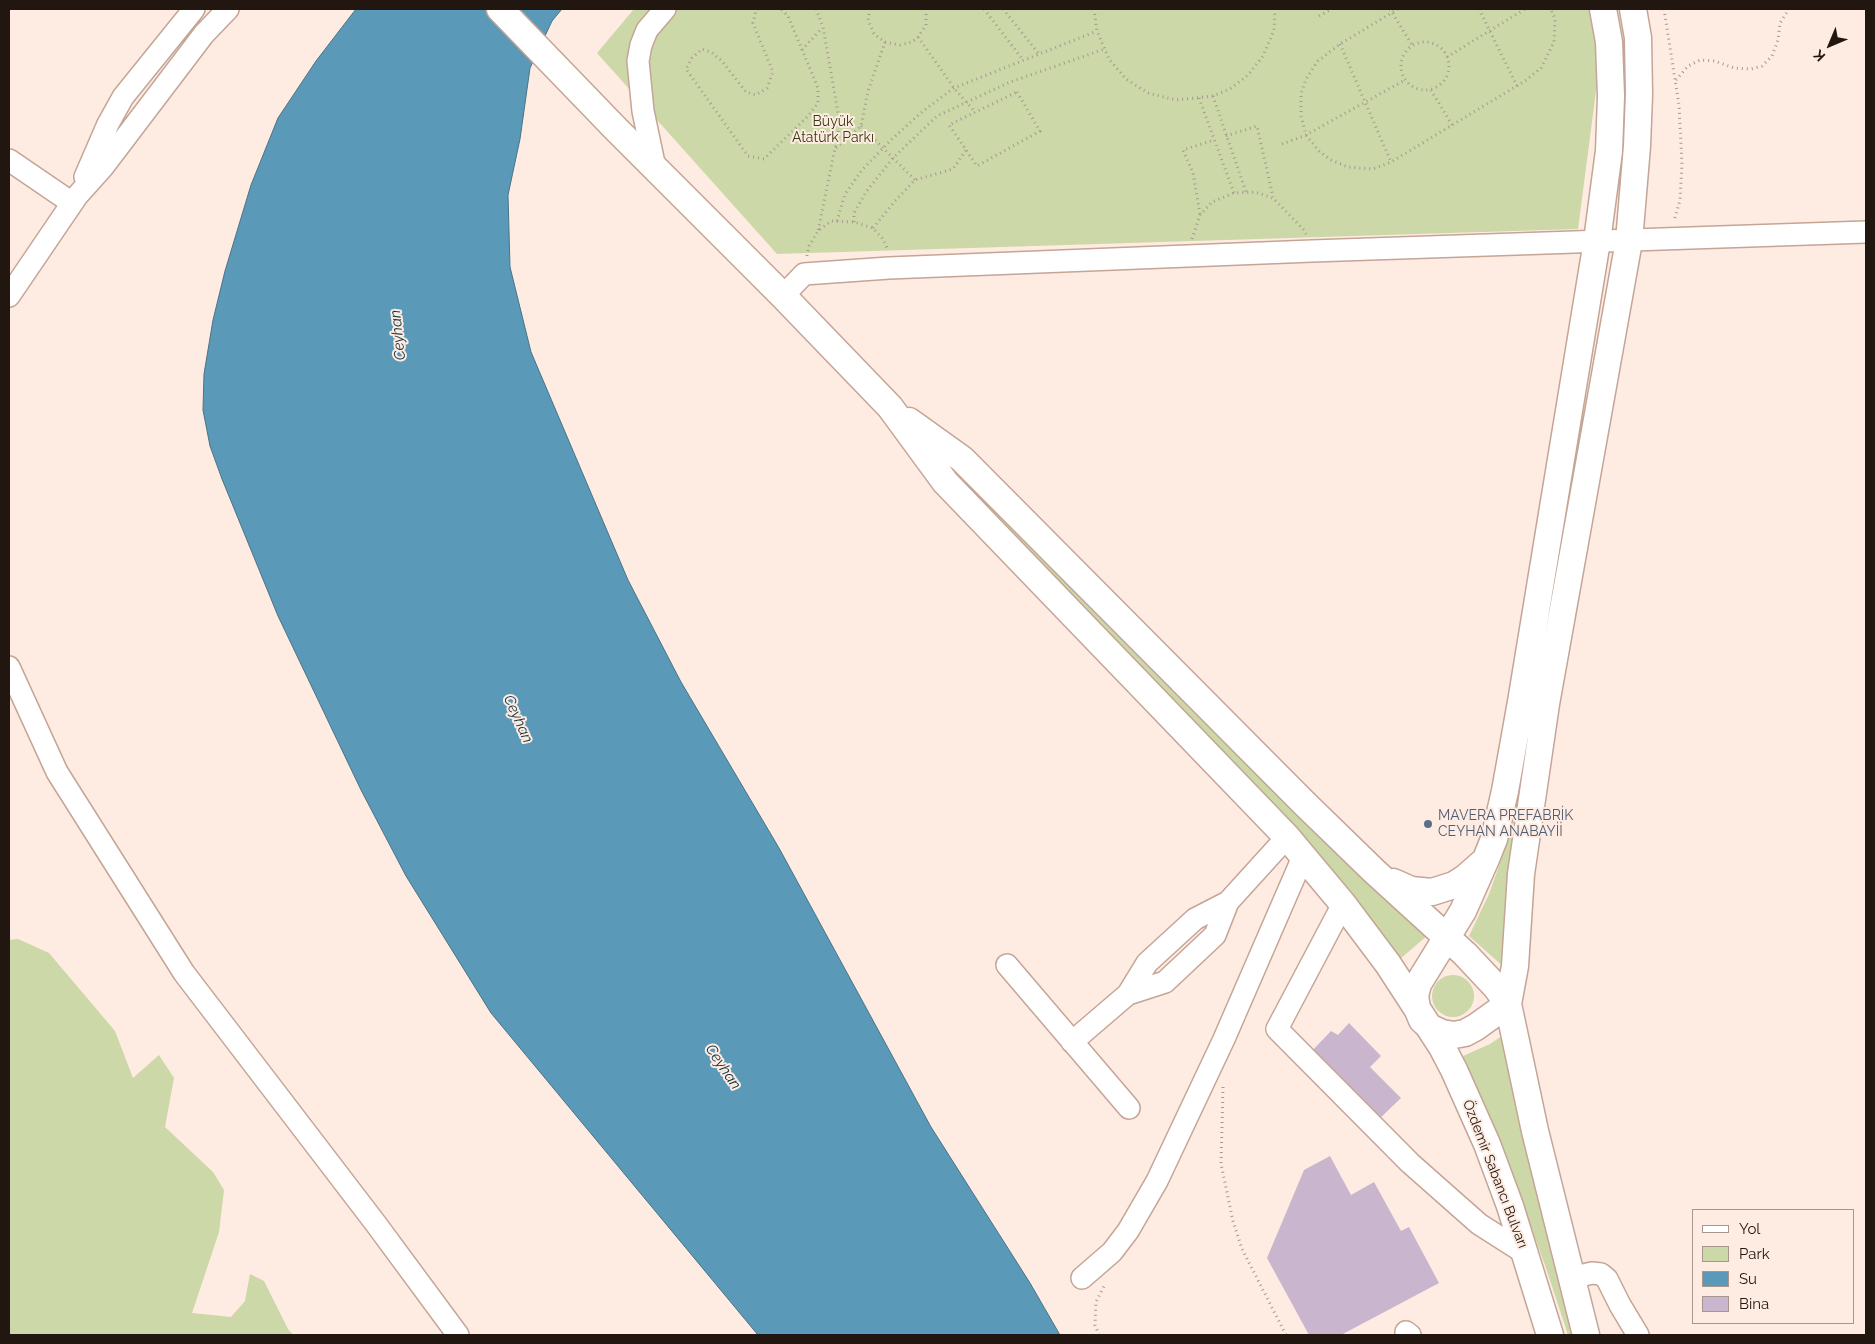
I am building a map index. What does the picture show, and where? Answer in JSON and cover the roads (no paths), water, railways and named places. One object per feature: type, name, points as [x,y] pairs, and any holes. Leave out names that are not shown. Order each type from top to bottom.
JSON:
[{"type":"main road","points":[[500,9],[615,128],[784,296],[890,407],[945,482],[1287,837],[1343,904],[1388,964],[1422,1020],[1431,1028],[1442,1033],[1454,1035],[1465,1033],[1508,1004]]},
{"type":"main road","points":[[1422,1020],[1415,996],[1418,984],[1463,912],[1494,839],[1521,702],[1597,241],[1609,151],[1611,96],[1609,42],[1604,9]]},
{"type":"main road","points":[[1586,1335],[1535,1132],[1508,1004],[1514,966],[1521,874],[1546,704],[1628,241],[1637,146],[1639,94],[1638,38],[1633,9]]},
{"type":"main road","points":[[890,407],[962,459],[1297,796],[1374,871],[1448,938],[1496,987],[1508,1004]]},
{"type":"main road","points":[[1374,871],[1403,888],[1420,892],[1432,892],[1454,885],[1465,878],[1486,859]]},
{"type":"main road","name":"Özdemir Sabancı Bulvarı","points":[[1422,1020],[1442,1047],[1487,1144],[1526,1254],[1550,1335]]},
{"type":"street","points":[[75,199],[108,124],[123,97],[194,9]]},
{"type":"street","points":[[9,296],[75,199],[103,167],[204,34],[228,9]]},
{"type":"street","points":[[655,168],[643,111],[638,60],[647,30],[665,9]]},
{"type":"street","points":[[9,160],[75,199]]},
{"type":"street","points":[[784,296],[804,274],[888,268],[1866,232]]},
{"type":"street","points":[[9,667],[57,772],[184,973],[458,1335]]},
{"type":"street","points":[[1072,1042],[1128,994],[1165,982],[1214,935],[1228,902],[1287,837]]},
{"type":"street","points":[[1082,1278],[1112,1252],[1128,1232],[1157,1181],[1224,1039],[1303,858]]},
{"type":"street","points":[[1343,904],[1278,1029],[1410,1163],[1479,1224],[1526,1254]]},
{"type":"street","points":[[1007,965],[1129,1108]]},
{"type":"street","points":[[1571,1278],[1592,1273],[1601,1274],[1607,1279],[1638,1335]]},
{"type":"water","name":"Ceyhan","points":[[356,9],[562,9],[552,21],[530,68],[520,139],[508,195],[510,267],[531,352],[628,580],[681,682],[779,848],[931,1127],[1030,1283],[1060,1335],[758,1335],[491,1013],[406,876],[361,790],[278,616],[222,479],[210,446],[203,410],[204,374],[213,320],[225,271],[251,185],[278,118],[316,61]]},
{"type":"place","name":"MAVERA PREFABRİK CEYHAN ANABAYİİ","points":[[1428,824]]},
{"type":"park label","name":"Büyük Atatürk Parkı","points":[[833,130]]}]
